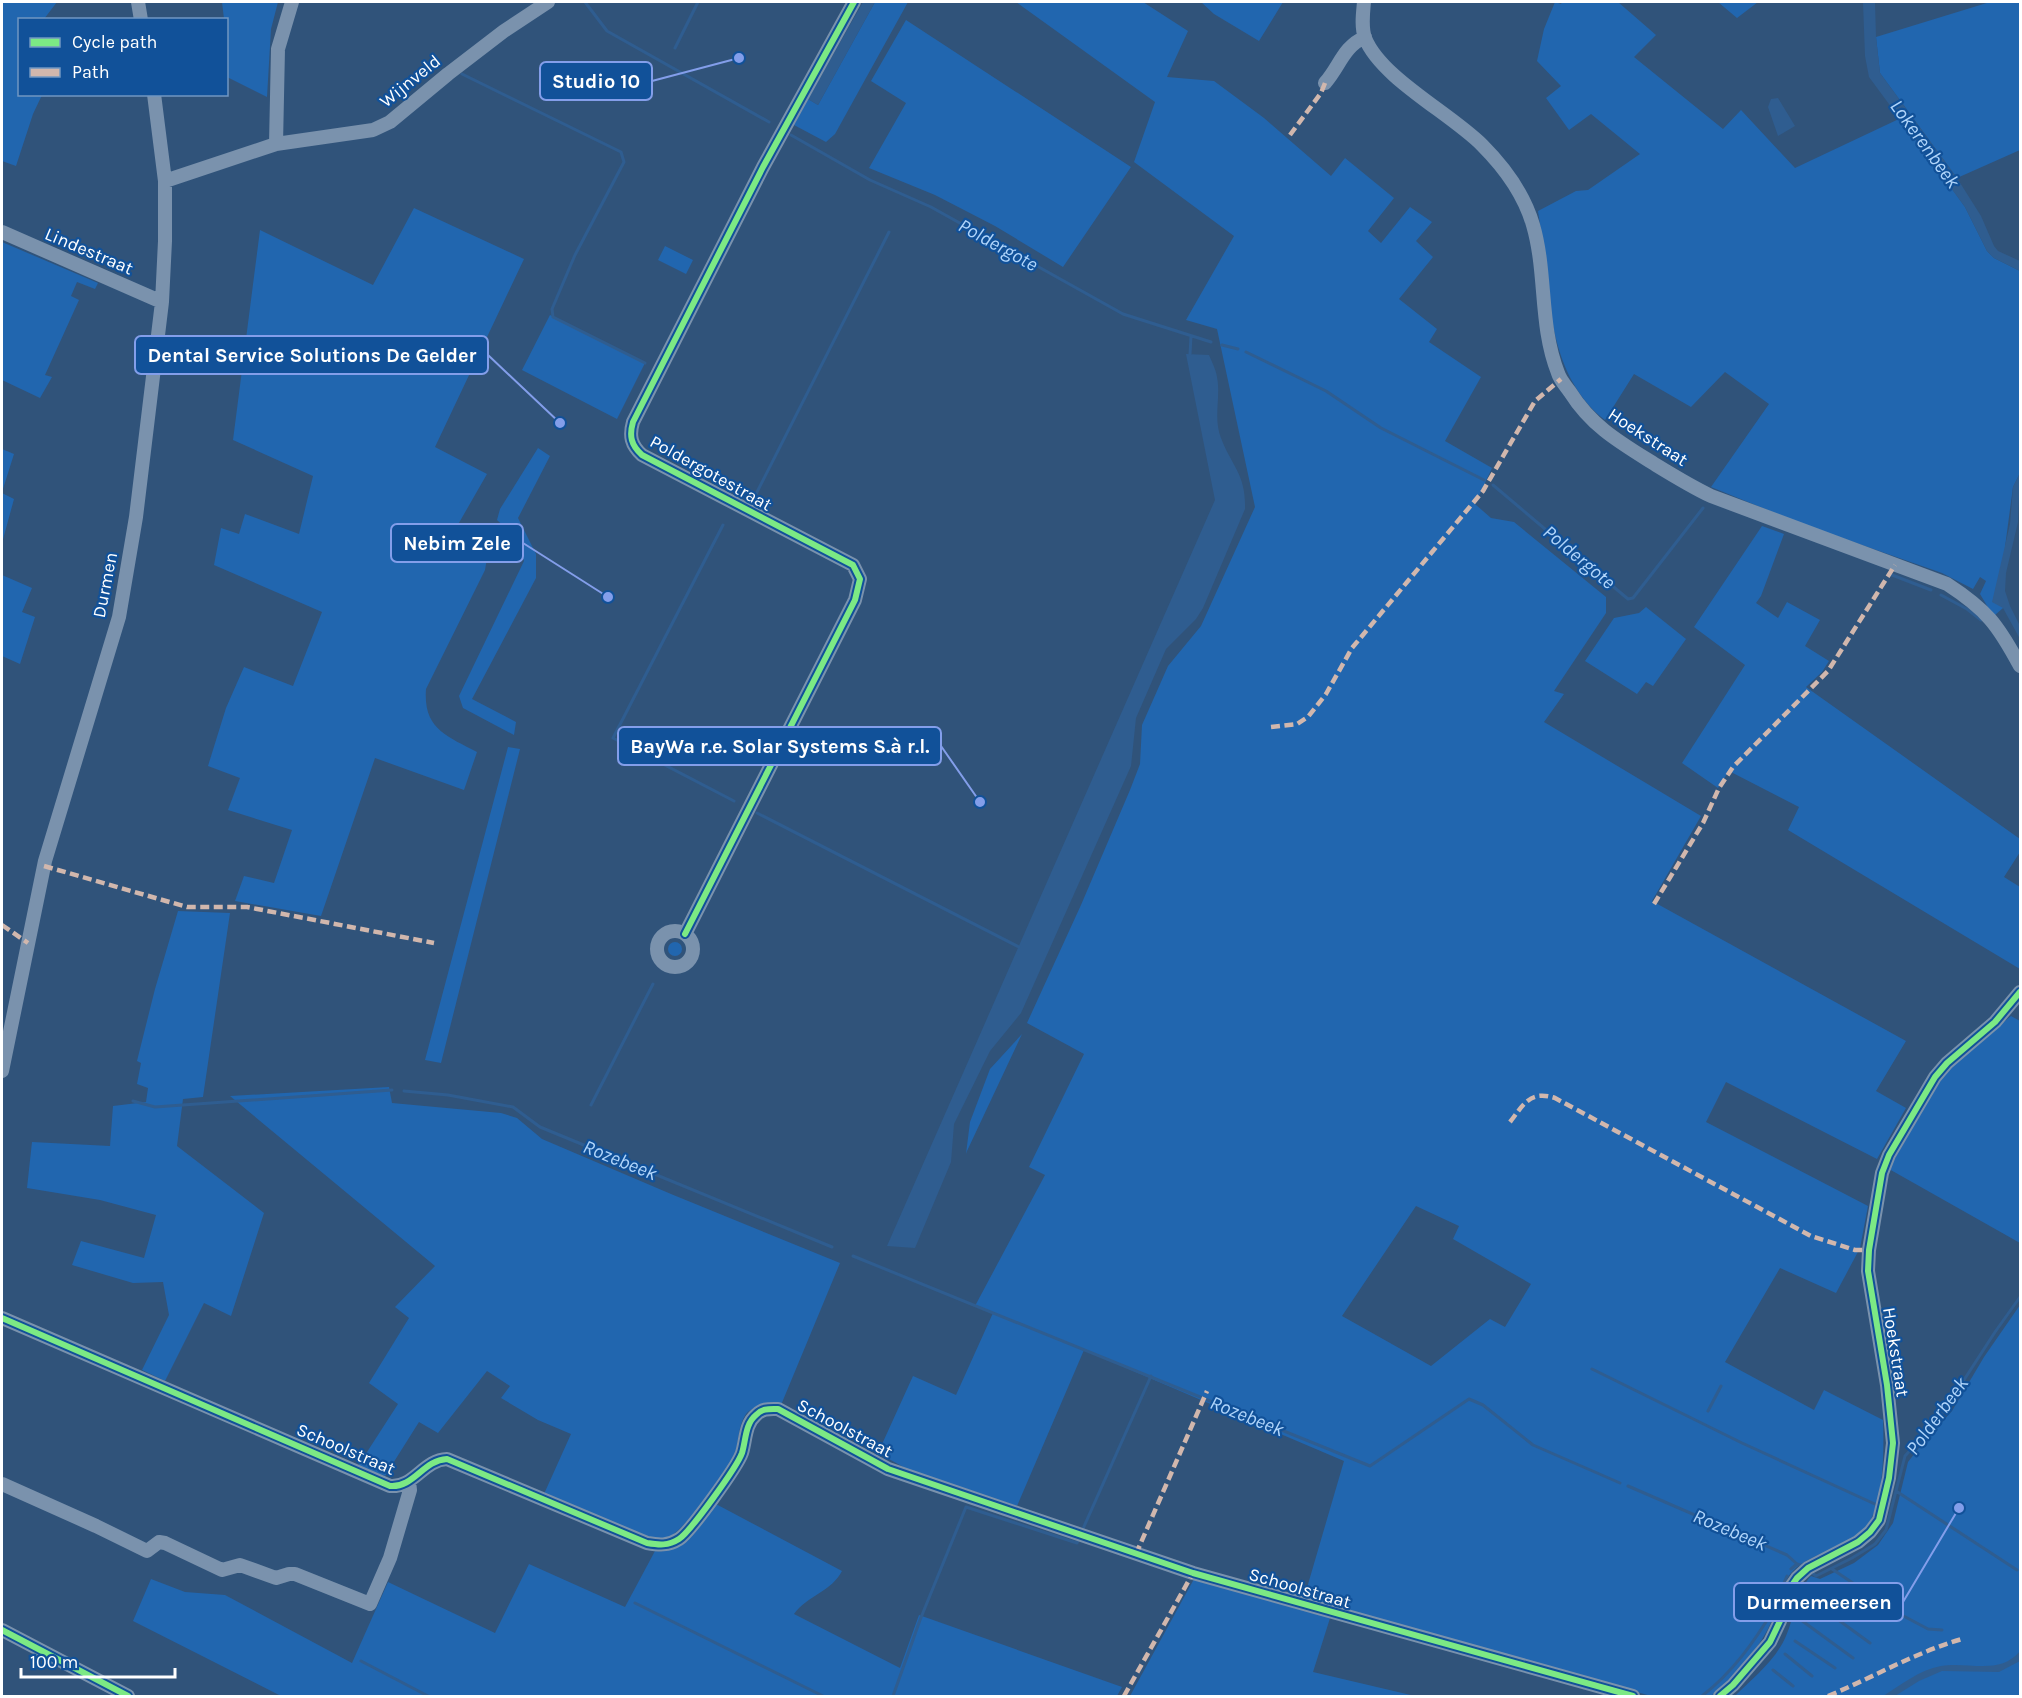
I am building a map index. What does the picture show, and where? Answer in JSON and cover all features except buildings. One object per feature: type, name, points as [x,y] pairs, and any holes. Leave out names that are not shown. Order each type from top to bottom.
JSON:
[{"type":"street","points":[[138,2],[141,18]]},
{"type":"street","points":[[276,144],[278,49],[292,2]]},
{"type":"street","name":"Wijnveld","points":[[165,182],[276,144],[373,130],[390,122],[504,31],[548,2]]},
{"type":"street","name":"Poldergotestraat","points":[[685,934],[855,600],[860,579],[852,565],[642,455],[632,442],[631,431],[633,422],[763,167],[854,2]]},
{"type":"street","points":[[1324,83],[1334,73],[1353,43],[1365,37],[1362,15],[1364,2]]},
{"type":"street","name":"Hoekstraat","points":[[1365,37],[1376,55],[1397,78],[1455,121],[1481,145],[1520,194],[1533,225],[1547,336],[1555,365],[1561,379],[1589,419],[1602,430],[1696,490],[1947,584],[1971,600],[1989,616],[2020,666]]},
{"type":"street","name":"Durmen","points":[[2,1071],[45,861],[118,617],[136,517],[162,302],[165,182],[154,96]]},
{"type":"street","name":"Lindestraat","points":[[2,232],[162,302]]},
{"type":"street","name":"Hoekstraat","points":[[1720,1696],[1733,1685],[1770,1642],[1780,1621],[1788,1591],[1797,1578],[1808,1568],[1858,1542],[1879,1520],[1887,1488],[1893,1443],[1887,1385],[1868,1271],[1869,1250],[1882,1173],[1889,1155],[1935,1077],[1947,1063],[1995,1022],[2020,992]]},
{"type":"street","name":"Schoolstraat","points":[[2,1318],[390,1486],[398,1487],[438,1459],[447,1459],[647,1543],[663,1545],[680,1539],[731,1474],[741,1454],[746,1432],[754,1416],[764,1409],[778,1409],[888,1469],[1181,1569],[1633,1696]]},
{"type":"street","points":[[2,1484],[147,1551],[159,1542],[165,1543],[222,1570],[240,1565],[276,1578],[295,1574],[370,1604],[390,1558],[410,1490],[409,1481]]},
{"type":"street","points":[[2,1630],[128,1696]]},
{"type":"shaded area","points":[[2,2],[57,2],[45,18],[18,18],[18,96],[42,96],[33,114],[16,166],[2,161]]},
{"type":"shaded area","points":[[222,2],[278,2],[271,29],[267,97],[228,78],[228,18],[224,18]]},
{"type":"shaded area","points":[[875,2],[908,2],[835,134],[826,142],[794,125],[808,99],[818,105]]},
{"type":"shaded area","points":[[1016,2],[1143,2],[1188,31],[1167,77],[1214,81],[1264,118],[1331,176],[1345,158],[1394,198],[1368,231],[1381,243],[1410,207],[1432,222],[1416,241],[1433,257],[1399,299],[1437,329],[1429,342],[1481,377],[1445,441],[1492,468],[1475,504],[1491,518],[1514,522],[1606,597],[1606,613],[1554,691],[1564,694],[1544,722],[1701,816],[1652,901],[1906,1041],[1876,1091],[1906,1108],[1877,1159],[1726,1082],[1706,1122],[1868,1206],[1860,1248],[1836,1293],[1780,1268],[1725,1362],[1814,1410],[1824,1390],[1883,1420],[1883,1464],[1879,1497],[1868,1525],[1857,1536],[1807,1561],[1792,1572],[1782,1588],[1773,1618],[1762,1640],[1729,1680],[1711,1696],[1651,1696],[1304,1598],[1344,1461],[1084,1350],[1017,1506],[907,1469],[878,1453],[913,1376],[956,1395],[993,1313],[975,1306],[1045,1175],[1029,1167],[1084,1054],[1027,1023],[1130,790],[1140,764],[1142,725],[1168,666],[1201,626],[1255,507],[1217,329],[1186,320],[1234,236],[1134,162],[1155,102]],"holes":[[[1416,1206],[1459,1226],[1453,1239],[1531,1284],[1505,1327],[1490,1319],[1431,1366],[1342,1316]]]},
{"type":"shaded area","points":[[1201,2],[1283,2],[1259,41],[1214,14]]},
{"type":"shaded area","points":[[1555,2],[1561,4],[1562,2],[1618,2],[1656,35],[1634,57],[1723,129],[1741,110],[1795,168],[1901,118],[1965,207],[1987,251],[1994,258],[2020,271],[2020,473],[2013,487],[2005,547],[2003,608],[1995,615],[1980,594],[1986,581],[1980,577],[1973,589],[1942,573],[1802,524],[1711,487],[1769,404],[1725,372],[1691,407],[1634,374],[1605,420],[1585,400],[1570,377],[1553,324],[1538,211],[1576,191],[1588,190],[1640,154],[1591,114],[1569,130],[1546,98],[1561,86],[1537,61],[1544,29]]},
{"type":"shaded area","points":[[1718,2],[1758,2],[1737,18]]},
{"type":"shaded area","points":[[1990,2],[2020,2],[2020,150],[1957,178],[1880,73],[1876,37]]},
{"type":"shaded area","points":[[906,20],[1131,167],[1063,267],[995,226],[935,195],[869,168],[906,103],[871,81]]},
{"type":"shaded area","points":[[414,208],[524,259],[435,447],[487,474],[452,535],[484,553],[487,558],[485,570],[426,689],[428,713],[439,730],[477,752],[464,790],[375,758],[321,916],[235,901],[244,876],[274,883],[292,830],[228,810],[240,778],[208,766],[226,708],[244,667],[293,686],[322,612],[214,565],[221,528],[239,534],[245,514],[299,534],[313,476],[233,440],[260,230],[373,285]]},
{"type":"shaded area","points":[[2,242],[98,283],[95,289],[77,282],[71,296],[79,300],[45,375],[52,377],[40,398],[2,380]]},
{"type":"shaded area","points":[[665,246],[693,260],[686,274],[658,260]]},
{"type":"shaded area","points":[[550,315],[645,363],[617,419],[522,370]]},
{"type":"shaded area","points":[[538,448],[550,456],[518,518],[536,554],[536,578],[472,699],[516,722],[514,735],[463,708],[459,696],[524,561],[516,538],[497,520],[500,509]]},
{"type":"shaded area","points":[[2,449],[14,454],[2,492]]},
{"type":"shaded area","points":[[2,493],[14,499],[2,543]]},
{"type":"shaded area","points":[[1762,526],[1784,534],[1761,596],[1756,603],[1778,618],[1787,602],[1820,620],[1805,646],[1829,661],[1822,672],[1806,687],[2020,839],[2020,852],[2004,877],[2020,887],[2020,969],[1788,830],[1799,807],[1729,771],[1718,788],[1682,763],[1745,665],[1694,627]]},
{"type":"shaded area","points":[[2,575],[32,588],[22,612],[35,617],[20,664],[2,656]]},
{"type":"shaded area","points":[[1646,607],[1686,639],[1653,686],[1646,682],[1637,694],[1585,661],[1614,618],[1639,613]]},
{"type":"shaded area","points":[[508,747],[520,749],[441,1063],[425,1060]]},
{"type":"shaded area","points":[[178,911],[230,913],[203,1097],[183,1099],[177,1146],[264,1213],[231,1316],[204,1303],[165,1381],[142,1370],[169,1315],[163,1282],[133,1283],[72,1265],[81,1241],[144,1258],[156,1215],[100,1200],[27,1188],[32,1142],[110,1146],[113,1106],[146,1102],[148,1088],[137,1084],[141,1063],[137,1061]]},
{"type":"shaded area","points":[[675,942],[680,944],[682,949],[680,954],[675,956],[670,954],[668,949],[670,944]]},
{"type":"shaded area","points":[[2011,1016],[2020,1021],[2020,1243],[1889,1169],[1935,1087],[1949,1067]]},
{"type":"shaded area","points":[[1022,1034],[966,1154],[970,1122],[990,1069]]},
{"type":"shaded area","points":[[389,1087],[392,1103],[501,1113],[517,1118],[542,1139],[840,1263],[781,1405],[758,1407],[746,1414],[731,1462],[693,1515],[673,1535],[665,1539],[651,1539],[544,1494],[571,1434],[538,1420],[501,1398],[510,1386],[487,1371],[438,1433],[419,1422],[385,1476],[358,1466],[398,1404],[369,1383],[409,1318],[395,1307],[435,1266],[230,1096]]},
{"type":"shaded area","points":[[2020,1305],[2020,1696],[1735,1696],[1763,1669],[1782,1645],[1802,1590],[1811,1576],[1820,1579],[1854,1563],[1878,1545],[1893,1523],[1908,1462],[1952,1411],[1984,1357]]},
{"type":"shaded area","points":[[714,1503],[842,1571],[832,1584],[794,1614],[900,1668],[919,1615],[1122,1687],[1117,1696],[281,1696],[133,1621],[151,1579],[185,1592],[225,1595],[352,1663],[388,1582],[495,1633],[529,1564],[625,1607],[655,1551],[674,1548],[682,1542]]},
{"type":"shaded area","points":[[1194,1579],[1331,1615],[1313,1672],[1415,1696],[1130,1696]]},
{"type":"water","points":[[863,2],[875,2],[818,105],[808,99]]},
{"type":"water","name":"Lokerenbeek","points":[[1863,2],[1875,2],[1880,73],[1957,178],[1981,216],[1994,246],[1998,251],[2020,261],[2020,271],[1994,258],[1987,251],[1965,207],[1869,77],[1865,56]]},
{"type":"water","points":[[1778,98],[1795,126],[1778,136],[1768,107],[1771,99]]},
{"type":"water","points":[[1186,354],[1209,355],[1215,369],[1218,385],[1219,430],[1225,448],[1241,479],[1245,509],[1203,608],[1196,619],[1166,649],[1136,718],[1131,766],[1021,1013],[990,1051],[954,1124],[951,1162],[915,1248],[887,1246],[1215,500]]},
{"type":"water","points":[[2020,473],[2018,522],[2006,573],[2005,591],[2020,626],[2020,639],[2003,608],[1992,602],[2010,524],[2013,487]]},
{"type":"water","points":[[2020,1651],[2020,1661],[1999,1672],[1942,1671],[1919,1681],[1895,1696],[1883,1696],[1910,1678],[1933,1668],[1951,1665],[1993,1665],[2012,1659]]},
{"type":"waterway","name":"Poldergote","points":[[585,2],[607,31],[769,122]]},
{"type":"waterway","points":[[675,48],[698,2]]},
{"type":"waterway","points":[[462,74],[621,152],[624,162],[575,255],[552,309],[553,317],[645,363]]},
{"type":"waterway","name":"Poldergote","points":[[791,135],[870,180],[931,207],[1123,314],[1211,342]]},
{"type":"waterway","points":[[754,498],[889,232]]},
{"type":"waterway","points":[[1190,354],[1191,336]]},
{"type":"waterway","name":"Poldergote","points":[[1222,345],[1238,349]]},
{"type":"waterway","name":"Poldergote","points":[[1246,352],[1326,391],[1381,428],[1484,480]]},
{"type":"waterway","name":"Poldergote","points":[[1493,485],[1628,599],[1633,598],[1703,508]]},
{"type":"waterway","points":[[723,525],[613,738],[734,801]]},
{"type":"waterway","name":"Poldergote","points":[[1892,575],[1931,590]]},
{"type":"waterway","name":"Poldergote","points":[[1941,595],[1967,609],[1981,620]]},
{"type":"waterway","points":[[757,813],[1019,947]]},
{"type":"waterway","points":[[591,1105],[653,984]]},
{"type":"waterway","name":"Rozebeek","points":[[133,1101],[155,1107],[392,1090]]},
{"type":"waterway","name":"Rozebeek","points":[[404,1091],[448,1095],[513,1107],[540,1127],[832,1247]]},
{"type":"waterway","name":"Rozebeek","points":[[853,1256],[1370,1466],[1469,1399],[1483,1405],[1533,1445],[1620,1483]]},
{"type":"waterway","name":"Polderbeek","points":[[1811,1572],[1816,1576],[1852,1558],[1875,1544],[1886,1530],[1905,1456],[1940,1417],[2020,1297]]},
{"type":"waterway","points":[[1592,1369],[1742,1443],[1877,1505]]},
{"type":"waterway","points":[[1082,1531],[1151,1376]]},
{"type":"waterway","points":[[1708,1411],[1721,1386]]},
{"type":"waterway","name":"Rozebeek","points":[[1628,1486],[1787,1555],[1803,1566]]},
{"type":"waterway","points":[[1896,1491],[2017,1570]]},
{"type":"waterway","points":[[893,1696],[920,1620],[966,1507],[1077,1543],[1079,1537]]},
{"type":"waterway","name":"Rozebeek","points":[[1791,1569],[1797,1564]]},
{"type":"waterway","points":[[1832,1569],[1896,1612],[1928,1629],[1942,1630]]},
{"type":"waterway","name":"Polderbeek","points":[[1776,1601],[1787,1576]]},
{"type":"waterway","points":[[1811,1600],[1870,1643]]},
{"type":"waterway","points":[[635,1603],[823,1696]]},
{"type":"waterway","name":"Polderbeek","points":[[1702,1696],[1724,1677],[1742,1656],[1774,1609]]},
{"type":"waterway","points":[[1801,1620],[1853,1658]]},
{"type":"waterway","points":[[1795,1641],[1835,1668]]},
{"type":"waterway","points":[[1785,1654],[1812,1676]]},
{"type":"waterway","points":[[361,1661],[428,1696]]},
{"type":"waterway","points":[[1773,1670],[1793,1686]]},
{"type":"marked path","points":[[1290,135],[1321,93],[1325,83]]},
{"type":"marked path","points":[[1271,727],[1297,724],[1308,717],[1326,694],[1352,648],[1483,491],[1535,401],[1561,379]]},
{"type":"marked path","points":[[1654,904],[1703,823],[1719,788],[1733,767],[1828,671],[1895,565]]},
{"type":"marked path","points":[[44,866],[187,907],[247,907],[434,943]]},
{"type":"marked path","points":[[2,925],[28,943]]},
{"type":"marked path","points":[[1510,1122],[1524,1104],[1533,1097],[1555,1098],[1811,1236],[1855,1250],[1869,1250]]},
{"type":"marked path","points":[[1136,1554],[1207,1391]]},
{"type":"marked path","points":[[1124,1696],[1193,1573]]},
{"type":"marked path","points":[[1828,1696],[1911,1658],[1962,1639]]},
{"type":"cycle path","points":[[685,934],[855,600],[860,579],[853,565],[642,455],[633,444],[632,427],[763,167],[854,2]]},
{"type":"cycle path","points":[[1720,1696],[1733,1685],[1770,1642],[1780,1621],[1788,1591],[1797,1578],[1808,1568],[1858,1542],[1879,1520],[1889,1478],[1893,1443],[1887,1385],[1868,1271],[1869,1250],[1882,1173],[1889,1155],[1935,1077],[1947,1063],[1995,1022],[2020,992]]},
{"type":"cycle path","points":[[2,1318],[390,1486],[406,1483],[431,1464],[447,1459],[647,1543],[671,1543],[685,1534],[732,1471],[742,1453],[752,1419],[764,1410],[778,1409],[888,1469],[1193,1573],[1633,1696]]},
{"type":"cycle path","points":[[2,1630],[128,1696]]},
{"type":"place","name":"Studio 10","points":[[739,58]]},
{"type":"place","name":"Dental Service Solutions De Gelder","points":[[560,423]]},
{"type":"place","name":"Nebim Zele","points":[[608,597]]},
{"type":"place","name":"BayWa r.e. Solar Systems S.à r.l.","points":[[980,802]]},
{"type":"place","name":"Durmemeersen","points":[[1959,1508]]}]
